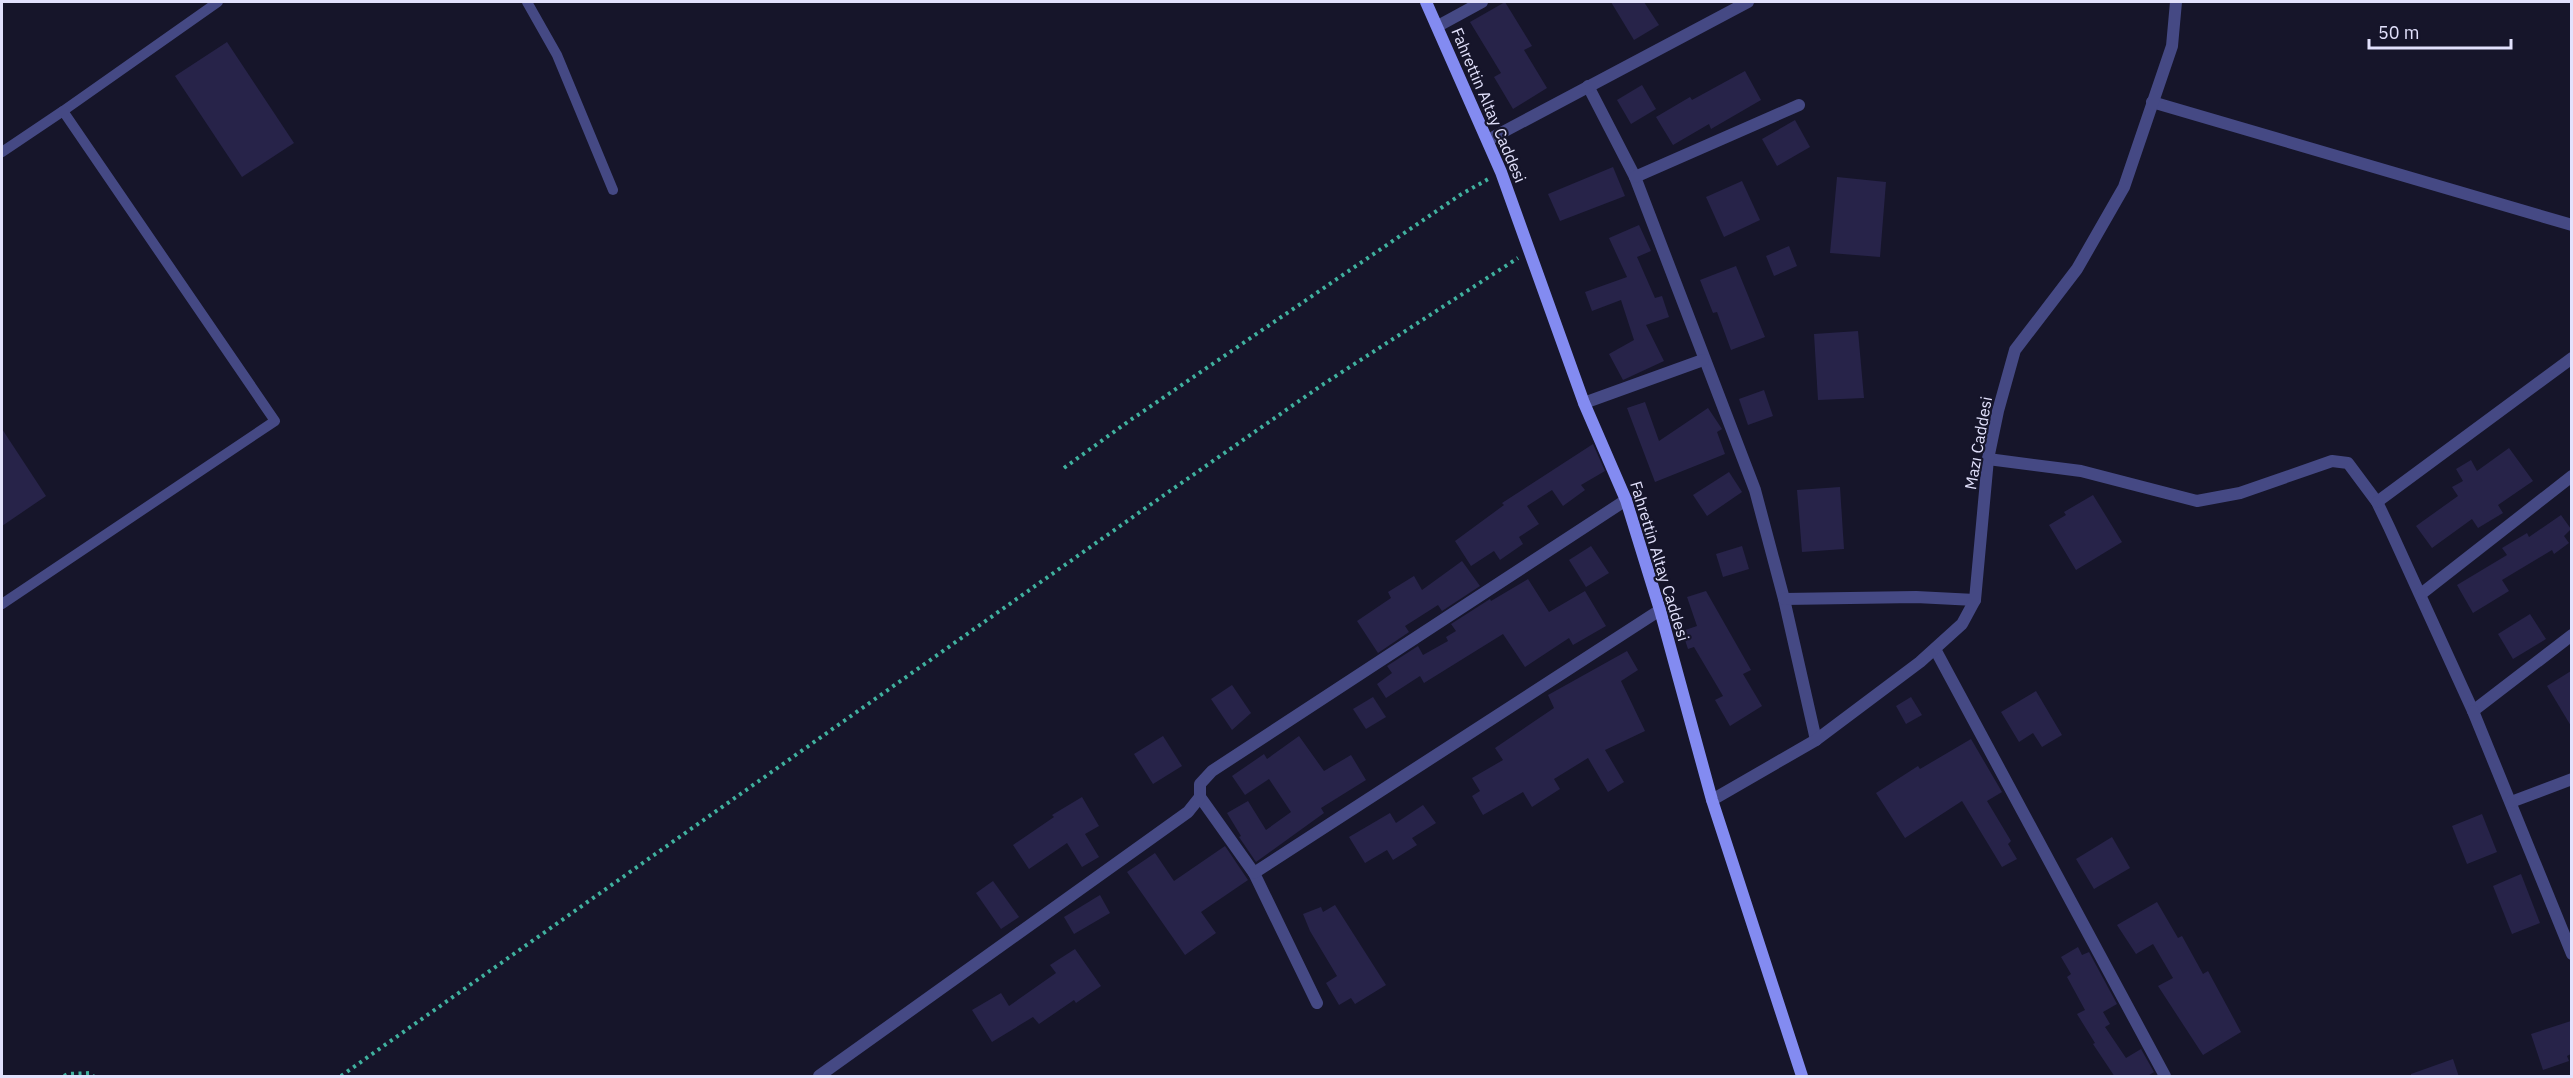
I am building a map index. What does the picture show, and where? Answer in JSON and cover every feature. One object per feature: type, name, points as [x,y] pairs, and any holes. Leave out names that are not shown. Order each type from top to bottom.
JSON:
[{"type":"street","name":"Fahrettin Altay Caddesi","points":[[1426,2],[1501,172],[1584,403],[1626,500],[1660,610],[1712,800],[1802,1077]]},
{"type":"street","points":[[1438,26],[1482,2]]},
{"type":"street","points":[[1488,140],[1748,2]]},
{"type":"street","name":"Mazı Caddesi","points":[[1712,800],[1816,740],[1920,662],[1962,624],[1975,600],[1988,459],[1998,411],[2015,350],[2077,269],[2124,187],[2172,46],[2176,2]]},
{"type":"street","points":[[1588,86],[1635,177],[1703,360],[1755,490],[1784,599],[1816,740]]},
{"type":"street","points":[[2152,102],[2571,225]]},
{"type":"street","points":[[1635,177],[1799,105]]},
{"type":"street","points":[[2377,502],[2571,358]]},
{"type":"street","points":[[1584,403],[1703,360]]},
{"type":"street","points":[[1988,459],[2081,471],[2197,501],[2241,493],[2332,461],[2348,463],[2377,502],[2421,594],[2473,711],[2571,951]]},
{"type":"street","points":[[2421,594],[2571,476]]},
{"type":"street","points":[[1317,1003],[1254,873],[1200,797],[1200,784],[1212,771],[1626,500]]},
{"type":"street","points":[[1784,599],[1916,597],[1975,600]]},
{"type":"street","points":[[1254,873],[1660,610]]},
{"type":"street","points":[[2473,711],[2571,635]]},
{"type":"street","points":[[1935,649],[2165,1077]]},
{"type":"street","points":[[2511,802],[2571,779]]},
{"type":"street","points":[[819,1077],[1188,812],[1200,797]]},
{"type":"lane","points":[[2,152],[218,2]]},
{"type":"lane","points":[[527,2],[557,55],[613,190]]},
{"type":"lane","points":[[2,604],[275,421],[63,111]]},
{"type":"path","points":[[1064,468],[1450,201],[1501,172]]},
{"type":"path","points":[[341,1077],[1322,385],[1530,250]]},
{"type":"path","points":[[64,1077],[68,1074],[91,1073],[93,1077]]},
{"type":"building","points":[[1505,2],[1532,46],[1524,50],[1547,88],[1513,109],[1494,77],[1501,73],[1470,22]]},
{"type":"building","points":[[1611,2],[1644,2],[1659,25],[1634,40]]},
{"type":"building","points":[[227,42],[294,143],[242,177],[175,76]]},
{"type":"building","points":[[1745,71],[1761,100],[1711,129],[1709,124],[1673,145],[1656,117],[1690,97],[1692,100]]},
{"type":"building","points":[[1642,85],[1656,109],[1631,124],[1617,100]]},
{"type":"building","points":[[1795,120],[1810,147],[1777,166],[1762,139]]},
{"type":"building","points":[[1613,167],[1625,196],[1560,221],[1548,194]]},
{"type":"building","points":[[1837,177],[1886,182],[1880,257],[1830,253]]},
{"type":"building","points":[[1742,181],[1760,220],[1724,237],[1706,197]]},
{"type":"building","points":[[1639,225],[1651,251],[1637,257],[1655,298],[1662,296],[1669,317],[1646,325],[1664,361],[1623,380],[1609,354],[1634,340],[1621,300],[1592,311],[1585,292],[1627,277],[1609,238]]},
{"type":"building","points":[[1789,246],[1797,266],[1774,276],[1766,256]]},
{"type":"building","points":[[1736,266],[1765,337],[1731,350],[1717,312],[1713,313],[1700,280]]},
{"type":"building","points":[[1858,331],[1864,398],[1818,400],[1814,334]]},
{"type":"building","points":[[1764,390],[1773,416],[1748,425],[1739,399]]},
{"type":"building","points":[[1645,402],[1659,441],[1708,408],[1722,429],[1717,432],[1725,454],[1655,482],[1627,408]]},
{"type":"building","points":[[2,429],[46,496],[2,526]]},
{"type":"building","points":[[1593,444],[1605,471],[1581,485],[1585,490],[1563,506],[1552,490],[1527,506],[1539,524],[1519,537],[1523,544],[1500,560],[1494,551],[1471,566],[1455,541],[1504,505],[1502,503]]},
{"type":"building","points":[[2509,448],[2533,481],[2498,505],[2503,513],[2478,528],[2472,519],[2432,548],[2416,526],[2458,496],[2452,487],[2463,481],[2456,469],[2471,460],[2477,471]]},
{"type":"building","points":[[1729,472],[1742,492],[1707,516],[1693,495]]},
{"type":"building","points":[[1840,487],[1844,549],[1802,552],[1797,490]]},
{"type":"building","points":[[2093,495],[2122,542],[2076,570],[2049,525],[2066,515],[2064,512]]},
{"type":"building","points":[[2561,515],[2571,529],[2564,536],[2569,543],[2554,554],[2552,550],[2502,580],[2509,591],[2473,613],[2457,585],[2507,555],[2502,548],[2527,533],[2529,537]]},
{"type":"building","points":[[1591,546],[1609,573],[1586,587],[1569,560]]},
{"type":"building","points":[[1742,546],[1749,569],[1723,577],[1716,554]]},
{"type":"building","points":[[1462,561],[1480,586],[1442,611],[1438,605],[1405,626],[1409,632],[1378,653],[1357,621],[1391,598],[1388,592],[1414,576],[1422,590]]},
{"type":"building","points":[[1528,579],[1549,612],[1585,591],[1606,626],[1573,645],[1569,638],[1525,667],[1503,634],[1424,683],[1420,676],[1386,698],[1377,684],[1392,673],[1387,666],[1418,646],[1423,655],[1448,641],[1446,637],[1456,631],[1451,624],[1490,599],[1491,601]]},
{"type":"building","points":[[1706,591],[1751,670],[1743,674],[1762,706],[1730,726],[1715,700],[1723,696],[1694,647],[1688,649],[1682,631],[1697,626],[1687,597]]},
{"type":"building","points":[[2530,614],[2546,639],[2513,659],[2498,634]]},
{"type":"building","points":[[1627,651],[1638,670],[1621,681],[1645,731],[1605,750],[1624,782],[1608,792],[1588,758],[1554,779],[1560,789],[1532,807],[1523,792],[1483,815],[1472,796],[1480,791],[1472,778],[1503,760],[1495,748],[1554,708],[1548,695]]},
{"type":"building","points":[[2571,671],[2571,726],[2547,686]]},
{"type":"building","points":[[1232,685],[1251,713],[1232,730],[1211,699]]},
{"type":"building","points":[[2036,691],[2062,735],[2042,747],[2033,733],[2019,742],[2001,712]]},
{"type":"building","points":[[1373,697],[1386,717],[1366,729],[1353,709]]},
{"type":"building","points":[[1911,697],[1922,715],[1906,724],[1896,706]]},
{"type":"building","points":[[1163,736],[1182,766],[1153,784],[1134,754]]},
{"type":"building","points":[[1299,736],[1324,771],[1351,755],[1366,780],[1321,808],[1324,813],[1256,862],[1239,837],[1241,836],[1227,813],[1248,801],[1266,830],[1291,812],[1269,779],[1245,795],[1232,776],[1264,754],[1267,759]]},
{"type":"building","points":[[1971,739],[2002,792],[1987,801],[2011,841],[2008,844],[2017,859],[2002,867],[1962,801],[1905,838],[1876,793],[1918,766],[1920,769]]},
{"type":"building","points":[[1082,797],[1099,826],[1085,834],[1099,857],[1082,867],[1067,843],[1029,869],[1013,845],[1054,817],[1052,815]]},
{"type":"building","points":[[1423,805],[1436,823],[1412,838],[1417,845],[1393,860],[1387,850],[1365,863],[1349,837],[1390,813],[1396,823]]},
{"type":"building","points":[[2482,814],[2497,852],[2467,864],[2452,826]]},
{"type":"building","points":[[2112,837],[2130,868],[2094,889],[2076,859]]},
{"type":"building","points":[[1225,846],[1248,880],[1201,912],[1216,933],[1185,955],[1127,872],[1155,853],[1174,881]]},
{"type":"building","points":[[2521,874],[2540,923],[2512,934],[2493,886]]},
{"type":"building","points":[[993,881],[1019,917],[1001,929],[976,893]]},
{"type":"building","points":[[1100,895],[1110,913],[1074,934],[1064,917]]},
{"type":"building","points":[[2157,902],[2178,938],[2182,936],[2203,974],[2208,971],[2241,1032],[2203,1055],[2158,986],[2173,978],[2153,944],[2136,954],[2117,925]]},
{"type":"building","points":[[1335,905],[1386,985],[1355,1004],[1351,998],[1339,1005],[1326,983],[1337,976],[1310,931],[1303,914],[1321,907],[1323,912]]},
{"type":"building","points":[[2078,947],[2082,955],[2089,952],[2117,1004],[2103,1012],[2110,1024],[2105,1027],[2126,1058],[2141,1049],[2154,1072],[2146,1077],[2115,1077],[2077,1014],[2085,1010],[2067,977],[2071,974],[2061,957]]},
{"type":"building","points":[[1075,949],[1101,986],[1076,1003],[1074,1000],[1039,1024],[1033,1017],[992,1042],[972,1010],[1001,993],[1009,1006],[1056,973],[1050,965]]},
{"type":"building","points":[[2571,1021],[2571,1054],[2567,1056],[2569,1061],[2543,1070],[2531,1034]]},
{"type":"building","points":[[2453,1059],[2459,1077],[2411,1077],[2411,1074]]}]
